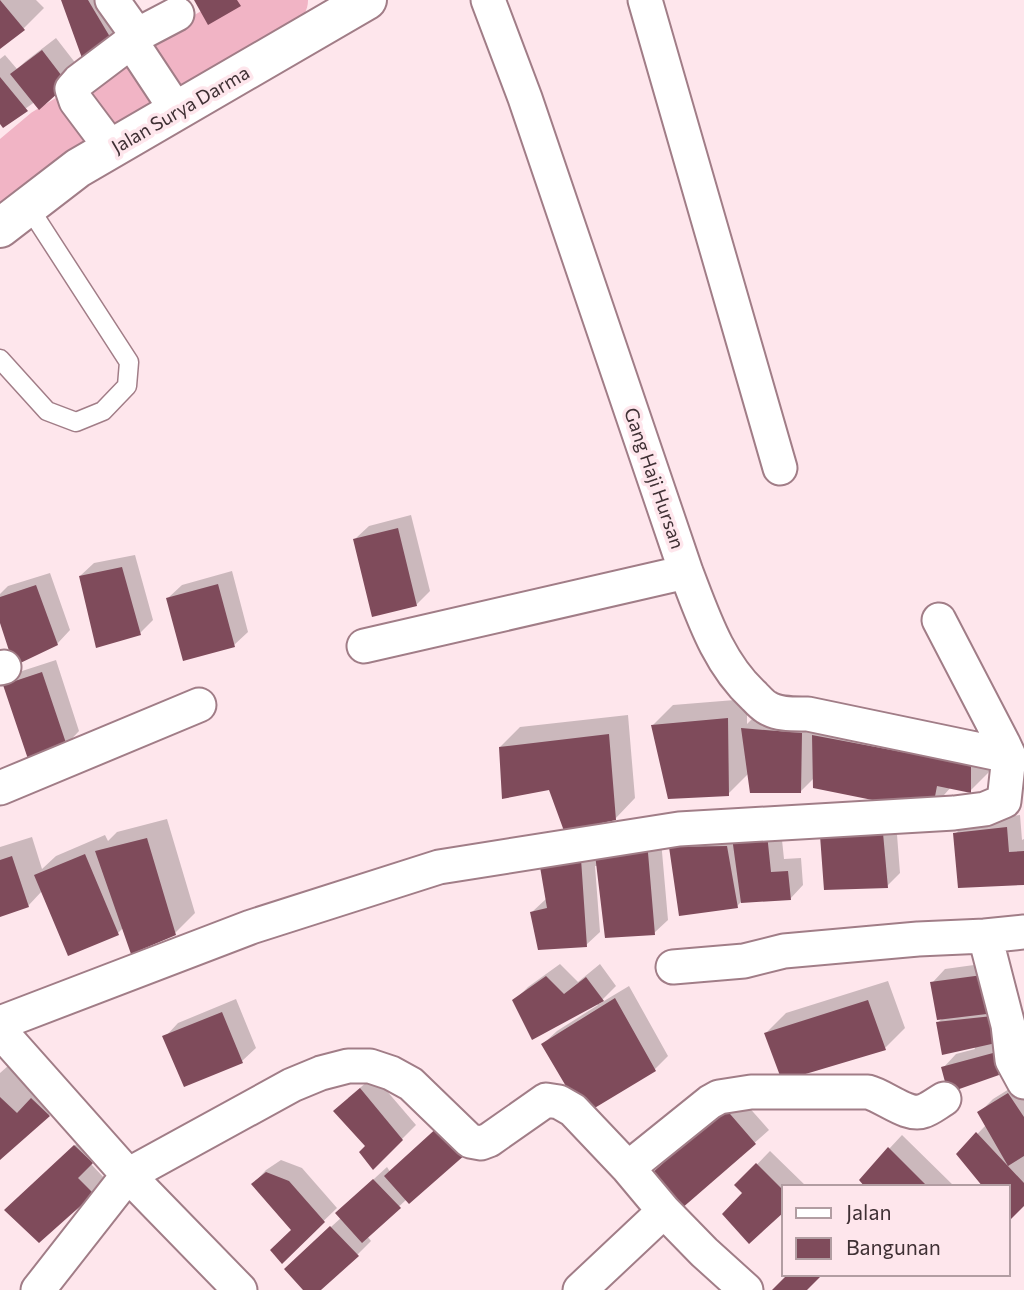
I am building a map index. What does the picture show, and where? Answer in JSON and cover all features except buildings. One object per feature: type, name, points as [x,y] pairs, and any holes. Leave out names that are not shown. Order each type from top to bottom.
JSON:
[{"type":"main road","name":"Jalan Surya Darma","points":[[14,217],[78,168],[106,142],[170,101],[368,0]]},
{"type":"street","points":[[112,0],[170,101]]},
{"type":"street","name":"Gang Haji Hursan","points":[[488,0],[530,111],[686,572],[718,648],[732,671],[748,691],[766,707],[784,714],[808,715],[1009,756]]},
{"type":"street","points":[[645,0],[780,468]]},
{"type":"street","points":[[106,142],[76,101],[72,89],[79,81],[177,14]]},
{"type":"street","points":[[364,646],[686,572]]},
{"type":"street","points":[[0,1023],[251,927],[439,867],[679,829],[940,814],[985,809],[1004,802],[1009,756],[939,620]]},
{"type":"street","points":[[0,788],[199,705]]},
{"type":"street","points":[[673,967],[744,961],[784,951],[1024,932]]},
{"type":"street","points":[[985,936],[1008,1026],[1012,1060],[1024,1082]]},
{"type":"street","points":[[0,1031],[128,1175],[240,1290]]},
{"type":"street","points":[[38,1290],[128,1175],[292,1085],[348,1066],[370,1066],[411,1084],[470,1141],[481,1143],[547,1100],[559,1102],[573,1110],[664,1211],[746,1290]]},
{"type":"street","points":[[628,1168],[710,1102],[728,1095],[751,1092],[869,1092],[878,1094],[905,1110],[915,1112],[922,1112],[944,1099]]},
{"type":"street","points":[[580,1290],[664,1211]]},
{"type":"lane","points":[[0,359],[47,411],[76,422],[103,411],[127,386],[129,362],[14,217]]},
{"type":"waterway","points":[[0,178],[49,137],[278,0]]}]
